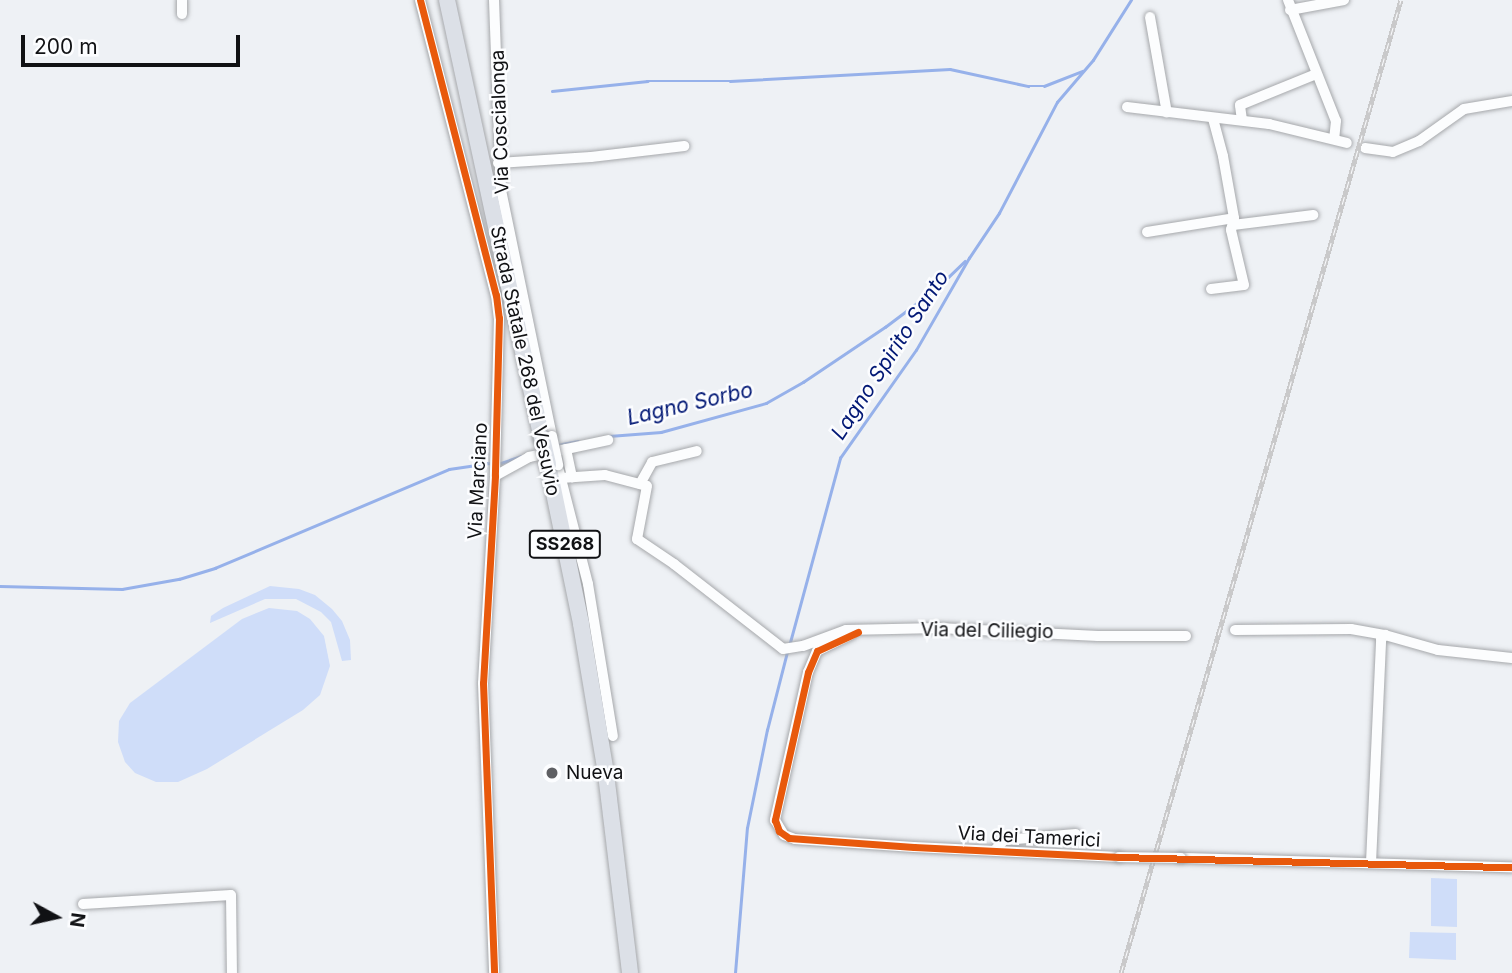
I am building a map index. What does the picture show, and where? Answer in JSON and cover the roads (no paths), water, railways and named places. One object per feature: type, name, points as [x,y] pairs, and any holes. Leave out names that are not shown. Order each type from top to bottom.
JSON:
[{"type":"highway","name":"Strada Statale 268 del Vesuvio","points":[[447,0],[553,464],[604,761],[630,973]]},
{"type":"street","points":[[182,0],[182,13]]},
{"type":"street","name":"Via Marciano","points":[[420,0],[496,295],[499,317],[495,476],[483,683],[494,973]]},
{"type":"street","name":"Via Coscialonga","points":[[494,0],[500,106],[498,163],[505,219],[547,437]]},
{"type":"street","points":[[1334,139],[1336,121],[1288,3],[1344,0]]},
{"type":"street","points":[[1150,17],[1167,113]]},
{"type":"street","points":[[1242,120],[1240,105],[1316,74]]},
{"type":"street","points":[[1365,148],[1393,152],[1419,141],[1464,109],[1512,101]]},
{"type":"street","points":[[1127,107],[1242,120],[1347,143]]},
{"type":"street","points":[[1211,289],[1244,285],[1213,118]]},
{"type":"street","points":[[498,163],[591,157],[684,146]]},
{"type":"street","points":[[1147,232],[1313,215]]},
{"type":"street","points":[[495,476],[529,457],[608,440]]},
{"type":"street","points":[[566,449],[567,478],[613,736]]},
{"type":"street","points":[[553,464],[567,478],[605,475],[640,484],[652,462],[697,451]]},
{"type":"street","name":"Via del Ciliegio","points":[[640,484],[648,488],[636,539],[674,564],[778,646],[803,646],[832,633],[939,628],[1098,636],[1185,636]]},
{"type":"street","points":[[1235,631],[1351,629],[1385,635],[1438,650],[1512,658]]},
{"type":"street","name":"Via dei Tamerici","points":[[858,632],[817,651],[808,672],[775,820],[779,831],[795,839],[1119,857],[1512,867]]},
{"type":"street","points":[[1371,863],[1381,639],[1385,635]]},
{"type":"street","points":[[995,850],[1004,840],[1076,834]]},
{"type":"street","points":[[83,904],[231,895],[232,973]]},
{"type":"waterway","name":"Lagno Spirito Santo","points":[[789,646],[840,458],[916,350],[969,258],[999,213],[1057,102],[1093,60],[1131,0]]},
{"type":"waterway","points":[[552,91],[647,81],[730,81],[950,69],[1028,86],[1044,86],[1082,71]]},
{"type":"waterway","name":"Lagno Sorbo","points":[[609,436],[661,432],[766,403],[803,382],[885,327],[938,287],[965,261]]},
{"type":"waterway","name":"Lagno Sorbo","points":[[557,445],[578,441]]},
{"type":"waterway","name":"Lagno Sorbo","points":[[501,463],[521,456]]},
{"type":"waterway","name":"Lagno Sorbo","points":[[0,586],[122,589],[179,579],[215,568],[449,469],[490,463]]},
{"type":"waterway","name":"Lagno Spirito Santo","points":[[735,973],[747,828],[767,730],[787,652]]},
{"type":"railway","points":[[1121,973],[1401,0]]},
{"type":"place","name":"Nueva","points":[[552,773]]}]
